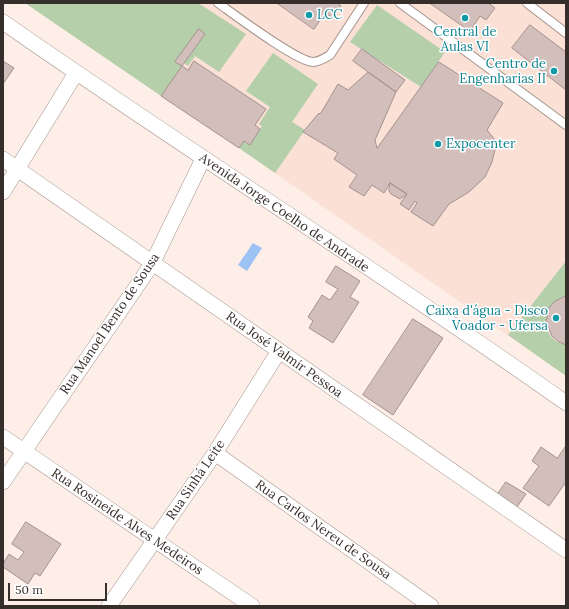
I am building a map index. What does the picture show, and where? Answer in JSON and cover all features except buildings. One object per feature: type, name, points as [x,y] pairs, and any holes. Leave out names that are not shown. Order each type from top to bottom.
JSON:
[{"type":"street","name":"Avenida Jorge Coelho de Andrade","points":[[3,22],[76,73],[421,303],[566,403]]},
{"type":"street","points":[[3,192],[76,73]]},
{"type":"street","name":"Rua José Valmir Pessoa","points":[[3,159],[152,264],[566,550]]},
{"type":"street","name":"Rua Manoel Bento de Sousa","points":[[3,482],[25,452],[152,264],[204,159]]},
{"type":"street","name":"Rua Sinhá Leite","points":[[109,606],[215,453],[279,351]]},
{"type":"street","name":"Rua Rosineide Alves Medeiros","points":[[3,437],[252,606]]},
{"type":"street","name":"Rua Carlos Nereu de Sousa","points":[[215,453],[431,606]]},
{"type":"lane","points":[[218,3],[292,53],[313,62],[330,55],[364,3]]},
{"type":"lane","points":[[400,3],[566,125]]},
{"type":"lane","points":[[527,3],[566,32]]},
{"type":"shaded area","points":[[25,3],[566,3],[566,376],[239,148]]},
{"type":"green space","points":[[25,3],[198,3],[246,34],[219,72],[195,56],[188,66],[184,63],[205,34],[199,30],[175,62],[182,66],[161,96]]},
{"type":"green space","points":[[377,5],[445,52],[421,87],[350,42]]},
{"type":"green space","points":[[273,53],[318,84],[292,122],[305,130],[275,173],[239,148],[244,141],[250,145],[262,126],[259,124],[270,107],[246,91]]},
{"type":"green space","points":[[566,261],[566,296],[558,300],[552,306],[546,321],[547,329],[551,336],[557,342],[566,345],[566,376],[508,335]]},
{"type":"water","points":[[253,243],[262,248],[247,271],[238,265]]},
{"type":"place","name":"LCC","points":[[309,15]]},
{"type":"place","name":"Central de Aulas VI","points":[[465,18]]},
{"type":"place","name":"Centro de Engenharias II","points":[[554,71]]},
{"type":"place","name":"Expocenter","points":[[438,144]]},
{"type":"place","name":"Caixa d'água - Disco Voador - Ufersa","points":[[556,318]]}]
